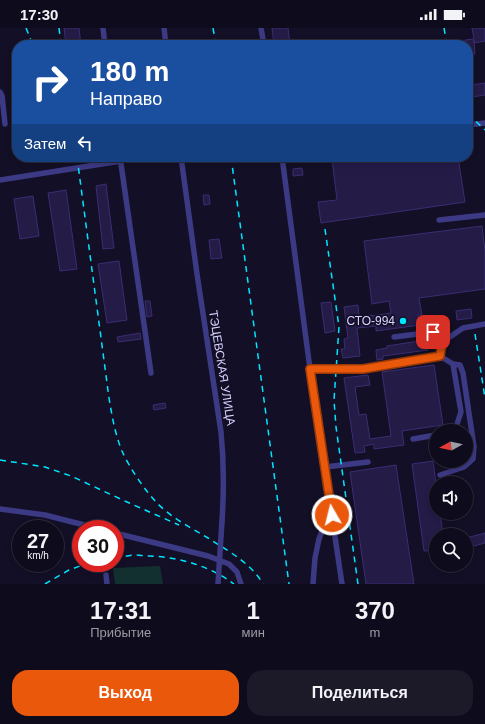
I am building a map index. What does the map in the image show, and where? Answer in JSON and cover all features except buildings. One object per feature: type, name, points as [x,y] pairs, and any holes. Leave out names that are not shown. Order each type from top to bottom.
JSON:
[{"type":"street","points":[[103,28],[104,40]]},
{"type":"street","points":[[164,28],[165,40]]},
{"type":"street","points":[[261,28],[263,40]]},
{"type":"street","points":[[0,92],[2,96],[5,124]]},
{"type":"street","points":[[473,125],[485,123]]},
{"type":"street","points":[[0,180],[104,162]]},
{"type":"street","points":[[121,162],[152,373]]},
{"type":"street","name":"ТЭЦЕВСКАЯ УЛИЦА","points":[[182,162],[221,432],[224,478],[218,584]]},
{"type":"street","points":[[283,162],[310,369],[342,584]]},
{"type":"street","points":[[439,220],[485,215]]},
{"type":"street","points":[[440,356],[442,343],[463,328],[485,324]]},
{"type":"street","points":[[394,337],[433,332],[442,343]]},
{"type":"street","points":[[310,369],[363,369],[440,356],[453,364],[460,365],[463,374],[474,447],[473,459],[464,467],[440,475]]},
{"type":"street","points":[[453,364],[461,412],[457,424]]},
{"type":"street","points":[[413,439],[429,437]]},
{"type":"street","points":[[325,467],[368,462]]},
{"type":"street","points":[[0,509],[45,515],[72,522]]},
{"type":"street","points":[[313,584],[315,558],[319,539],[325,522],[332,515]]},
{"type":"street","points":[[124,535],[208,556],[229,564],[237,572],[241,584]]},
{"type":"street","points":[[106,575],[107,584]]},
{"type":"green space","points":[[160,566],[163,584],[115,584],[114,572],[124,572],[124,568]]},
{"type":"railway","points":[[26,28],[31,40]]},
{"type":"railway","points":[[59,28],[60,40]]},
{"type":"railway","points":[[213,28],[215,40]]},
{"type":"railway","points":[[444,28],[446,40]]},
{"type":"railway","points":[[473,119],[485,130]]},
{"type":"railway","points":[[78,162],[109,398],[116,432],[122,451],[138,479],[163,509],[188,527],[238,558],[252,570],[263,584]]},
{"type":"railway","points":[[232,162],[289,584]]},
{"type":"railway","points":[[325,229],[339,327],[334,400],[336,427],[358,584]]},
{"type":"railway","points":[[475,334],[485,398]]},
{"type":"railway","points":[[0,460],[45,467],[71,476],[179,525]]},
{"type":"railway","points":[[124,557],[136,555],[172,558],[204,567],[234,584]]},
{"type":"railway","points":[[45,584],[72,569]]},
{"type":"place","name":"СТО-994","points":[[403,321]]},
{"type":"route","points":[[332,515],[310,369],[363,369],[440,356],[442,343],[433,332]]}]
